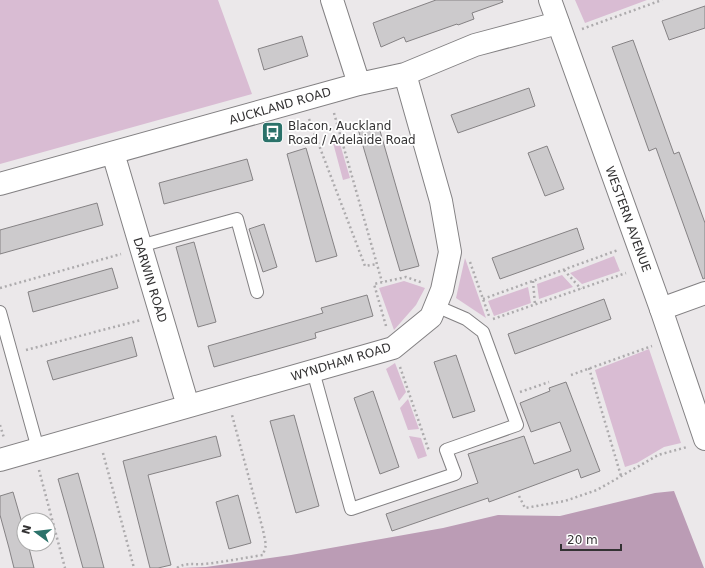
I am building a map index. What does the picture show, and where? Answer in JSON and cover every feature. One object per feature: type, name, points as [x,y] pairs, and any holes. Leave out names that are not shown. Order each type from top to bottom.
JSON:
[{"type":"street","points":[[332,0],[359,84]]},
{"type":"street","name":"WESTERN AVENUE","points":[[550,0],[661,309],[671,340],[698,443]]},
{"type":"street","name":"AUCKLAND ROAD","points":[[0,184],[359,84],[405,74],[475,45],[560,30]]},
{"type":"street","name":"WYNDHAM ROAD","points":[[0,460],[393,348],[431,317],[442,290],[450,252],[441,201],[405,74]]},
{"type":"street","name":"DARWIN ROAD","points":[[113,153],[188,406]]},
{"type":"street","points":[[661,309],[705,293]]},
{"type":"lane","points":[[141,247],[237,219],[257,292]]},
{"type":"lane","points":[[313,371],[351,509],[455,474],[446,450],[517,425],[483,332],[466,319],[436,306]]},
{"type":"lane","points":[[0,312],[12,353],[36,450]]},
{"type":"path","points":[[560,30],[662,0]]},
{"type":"path","points":[[328,93],[382,282]]},
{"type":"path","points":[[302,100],[365,266],[377,264]]},
{"type":"path","points":[[483,299],[637,243]]},
{"type":"path","points":[[0,288],[141,247]]},
{"type":"path","points":[[450,252],[465,247],[491,320],[645,267]]},
{"type":"path","points":[[564,270],[581,289]]},
{"type":"path","points":[[533,281],[535,305]]},
{"type":"path","points":[[12,353],[161,315]]},
{"type":"path","points":[[570,375],[671,340]]},
{"type":"path","points":[[393,348],[439,480]]},
{"type":"path","points":[[589,368],[622,476]]},
{"type":"path","points":[[515,393],[549,382]]},
{"type":"path","points":[[177,568],[181,565],[189,563],[203,564],[263,555],[266,545],[227,395]]},
{"type":"path","points":[[97,432],[134,568]]},
{"type":"path","points":[[519,496],[525,508],[565,501],[597,490],[658,455],[698,443]]},
{"type":"path","points":[[36,450],[66,568]]},
{"type":"shaded area","points":[[0,0],[218,0],[252,94],[0,164]]},
{"type":"shaded area","points":[[575,0],[647,0],[585,23]]},
{"type":"shaded area","points":[[338,137],[350,178],[343,180],[332,139]]},
{"type":"shaded area","points":[[614,256],[620,271],[582,284],[570,273]]},
{"type":"shaded area","points":[[465,258],[486,318],[456,298]]},
{"type":"shaded area","points":[[562,275],[573,287],[539,299],[537,284]]},
{"type":"shaded area","points":[[404,281],[425,288],[416,305],[394,330],[379,288]]},
{"type":"shaded area","points":[[528,287],[531,303],[494,316],[488,301]]},
{"type":"shaded area","points":[[649,349],[681,443],[664,447],[637,463],[625,467],[595,370]]},
{"type":"shaded area","points":[[395,363],[406,392],[399,401],[386,369]]},
{"type":"shaded area","points":[[408,399],[419,429],[408,430],[400,408]]},
{"type":"shaded area","points":[[409,436],[421,438],[427,456],[418,459]]},
{"type":"shaded area","points":[[674,491],[704,568],[181,568],[206,567],[291,555],[443,528],[498,515],[560,516],[655,493]]},
{"type":"building","points":[[436,0],[502,0],[503,2],[472,13],[474,19],[458,25],[457,24],[406,42],[404,37],[381,47],[373,23]]},
{"type":"building","points":[[705,6],[705,28],[669,40],[662,21]]},
{"type":"building","points":[[302,36],[308,56],[264,70],[258,49]]},
{"type":"building","points":[[633,40],[674,154],[679,152],[705,223],[705,278],[703,279],[656,148],[649,151],[612,47]]},
{"type":"building","points":[[529,88],[535,106],[458,133],[451,115]]},
{"type":"building","points":[[378,124],[419,266],[400,271],[358,129]]},
{"type":"building","points":[[547,146],[564,189],[545,196],[528,153]]},
{"type":"building","points":[[306,148],[337,256],[316,262],[287,154]]},
{"type":"building","points":[[247,159],[253,180],[164,204],[159,183]]},
{"type":"building","points":[[97,203],[103,225],[0,254],[0,230]]},
{"type":"building","points":[[264,224],[277,267],[263,272],[249,229]]},
{"type":"building","points":[[577,228],[584,249],[500,279],[492,258]]},
{"type":"building","points":[[194,242],[216,322],[198,327],[176,247]]},
{"type":"building","points":[[112,268],[118,288],[33,312],[28,292]]},
{"type":"building","points":[[367,295],[373,316],[315,333],[316,338],[214,367],[208,346],[323,313],[321,308]]},
{"type":"building","points":[[604,299],[611,319],[515,354],[508,334]]},
{"type":"building","points":[[132,337],[137,356],[53,380],[47,361]]},
{"type":"building","points":[[456,355],[475,411],[453,418],[434,362]]},
{"type":"building","points":[[566,382],[600,471],[581,478],[578,469],[489,502],[488,498],[392,531],[386,514],[478,483],[468,454],[524,436],[534,464],[571,451],[560,422],[531,432],[520,403],[550,391],[549,388]]},
{"type":"building","points":[[373,391],[399,467],[380,474],[354,398]]},
{"type":"building","points":[[294,415],[319,506],[296,513],[270,421]]},
{"type":"building","points":[[216,436],[221,456],[148,475],[171,565],[150,568],[123,461]]},
{"type":"building","points":[[78,473],[104,568],[83,568],[58,479]]},
{"type":"building","points":[[13,492],[19,512],[16,512],[16,552],[30,552],[34,568],[14,568],[0,515],[0,496]]},
{"type":"building","points":[[238,495],[251,543],[229,549],[216,502]]},
{"type":"place","name":"Blacon, Auckland Road / Adelaide Road","points":[[272,133]]}]
